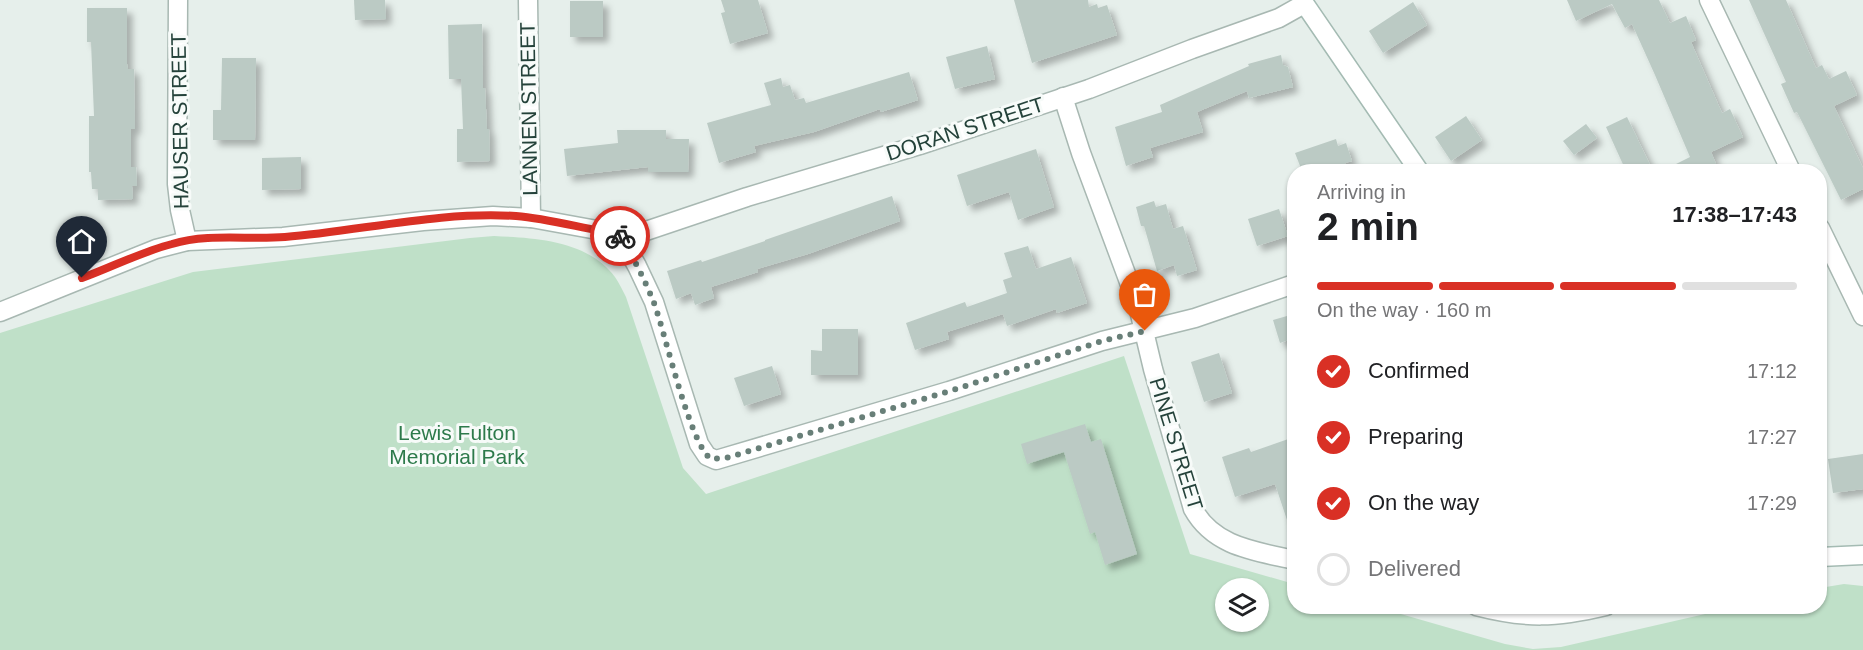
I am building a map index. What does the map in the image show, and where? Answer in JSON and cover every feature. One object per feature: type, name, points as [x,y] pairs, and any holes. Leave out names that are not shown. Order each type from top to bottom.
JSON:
[{"type":"street","name":"HAUSER STREET","points":[[178,0],[177,184],[187,241]]},
{"type":"street","name":"LANNEN STREET","points":[[528,0],[531,218]]},
{"type":"street","points":[[1709,0],[1788,164]]},
{"type":"street","name":"DORAN STREET","points":[[0,312],[156,249],[187,241],[283,237],[493,216],[531,218],[619,234],[649,231],[747,197],[920,145],[1063,97],[1279,18],[1303,2]]},
{"type":"street","points":[[1303,2],[1414,164]]},
{"type":"street","name":"PINE STREET","points":[[1063,97],[1084,163],[1138,306],[1186,491],[1199,520],[1208,530],[1228,542],[1287,559]]},
{"type":"street","points":[[619,234],[654,302],[694,430],[703,451],[711,459],[726,458],[959,388],[1102,341],[1195,318],[1287,286]]},
{"type":"street","points":[[1827,242],[1863,316]]},
{"type":"street","points":[[1827,557],[1863,555]]},
{"type":"street","points":[[1516,614],[1543,616],[1573,614]]},
{"type":"green space","name":"Lewis Fulton Memorial Park","points":[[494,236],[543,240],[560,243],[590,255],[615,277],[626,297],[683,468],[706,494],[1124,356],[1190,554],[1287,582],[1287,614],[1401,614],[1505,644],[1533,649],[1561,647],[1705,614],[1827,614],[1827,587],[1844,584],[1863,586],[1863,650],[0,650],[0,333],[193,272],[470,238]]},
{"type":"building","points":[[354,0],[385,0],[386,19],[355,20]]},
{"type":"building","points":[[721,0],[758,0],[768,33],[730,44],[721,13],[725,12]]},
{"type":"building","points":[[1014,0],[1088,0],[1089,7],[1097,4],[1098,8],[1107,5],[1117,35],[1032,63]]},
{"type":"building","points":[[1567,0],[1659,0],[1670,23],[1686,16],[1696,40],[1691,42],[1722,113],[1730,109],[1743,137],[1711,152],[1716,164],[1676,164],[1690,157],[1632,24],[1625,28],[1612,4],[1576,21]]},
{"type":"building","points":[[1749,0],[1786,0],[1816,68],[1822,65],[1829,79],[1846,71],[1857,95],[1834,106],[1863,168],[1863,189],[1841,200],[1827,172],[1827,164],[1823,164],[1797,112],[1794,113],[1781,84],[1786,82]]},
{"type":"building","points":[[570,1],[603,1],[603,37],[570,37]]},
{"type":"building","points":[[1413,2],[1427,25],[1383,53],[1369,31]]},
{"type":"building","points":[[87,8],[127,8],[127,64],[128,69],[134,69],[135,129],[131,129],[131,167],[136,167],[137,186],[132,186],[133,199],[98,200],[98,189],[92,189],[91,172],[89,172],[89,116],[94,116],[91,42],[87,42]]},
{"type":"building","points":[[482,24],[483,88],[485,88],[487,129],[489,129],[490,161],[457,162],[457,129],[463,129],[461,79],[449,79],[448,25]]},
{"type":"building","points":[[987,46],[995,79],[955,89],[946,57]]},
{"type":"building","points":[[1281,55],[1283,65],[1288,67],[1293,87],[1249,98],[1247,91],[1197,112],[1203,132],[1150,148],[1153,157],[1126,166],[1115,127],[1162,112],[1160,105],[1249,66],[1248,64]]},
{"type":"building","points":[[222,58],[256,58],[255,140],[213,140],[213,110],[221,110]]},
{"type":"building","points":[[909,72],[918,100],[881,112],[880,109],[814,132],[754,146],[756,152],[719,163],[707,123],[771,105],[764,83],[781,78],[783,87],[790,85],[795,100],[804,98],[806,103]]},
{"type":"building","points":[[1466,116],[1482,140],[1451,161],[1435,137]]},
{"type":"building","points":[[1627,117],[1650,164],[1623,164],[1606,127]]},
{"type":"building","points":[[1586,124],[1597,138],[1574,155],[1563,141]]},
{"type":"building","points":[[617,130],[666,130],[666,139],[689,139],[688,172],[648,172],[648,167],[567,176],[564,149],[618,143]]},
{"type":"building","points":[[1336,139],[1338,146],[1346,143],[1352,161],[1345,164],[1299,164],[1295,153]]},
{"type":"building","points":[[1036,149],[1054,207],[1018,220],[1009,192],[967,206],[957,175]]},
{"type":"building","points":[[301,157],[301,189],[262,190],[262,158]]},
{"type":"building","points":[[892,196],[900,221],[808,254],[757,269],[758,272],[711,287],[714,298],[695,305],[691,293],[676,299],[667,271],[765,241]]},
{"type":"building","points":[[1154,201],[1156,207],[1166,204],[1173,229],[1183,226],[1197,270],[1177,276],[1174,265],[1157,271],[1136,207]]},
{"type":"building","points":[[1279,209],[1287,236],[1257,246],[1248,219]]},
{"type":"building","points":[[1028,246],[1036,269],[1071,257],[1087,303],[1057,313],[1056,309],[1007,326],[1003,314],[947,332],[949,339],[915,350],[906,323],[965,302],[967,307],[1007,293],[1003,280],[1012,277],[1004,253]]},
{"type":"building","points":[[1287,316],[1287,340],[1280,343],[1273,320]]},
{"type":"building","points":[[822,329],[858,329],[858,375],[811,375],[811,350],[822,351]]},
{"type":"building","points":[[1219,353],[1232,393],[1204,402],[1191,362]]},
{"type":"building","points":[[772,366],[781,394],[744,406],[734,378]]},
{"type":"building","points":[[1085,424],[1091,442],[1101,439],[1137,554],[1105,565],[1095,532],[1090,534],[1064,452],[1027,464],[1021,444]]},
{"type":"building","points":[[1287,439],[1287,520],[1275,484],[1235,497],[1222,457],[1249,448],[1251,452]]},
{"type":"building","points":[[1863,454],[1863,489],[1833,493],[1828,459]]},
{"type":"way so far","points":[[620,236],[654,302],[699,444],[707,456],[716,460],[950,391],[1102,341],[1145,331]]},
{"type":"route","points":[[82,278],[173,243],[206,239],[248,239],[321,234],[461,218],[514,216],[568,224],[620,236]]}]
